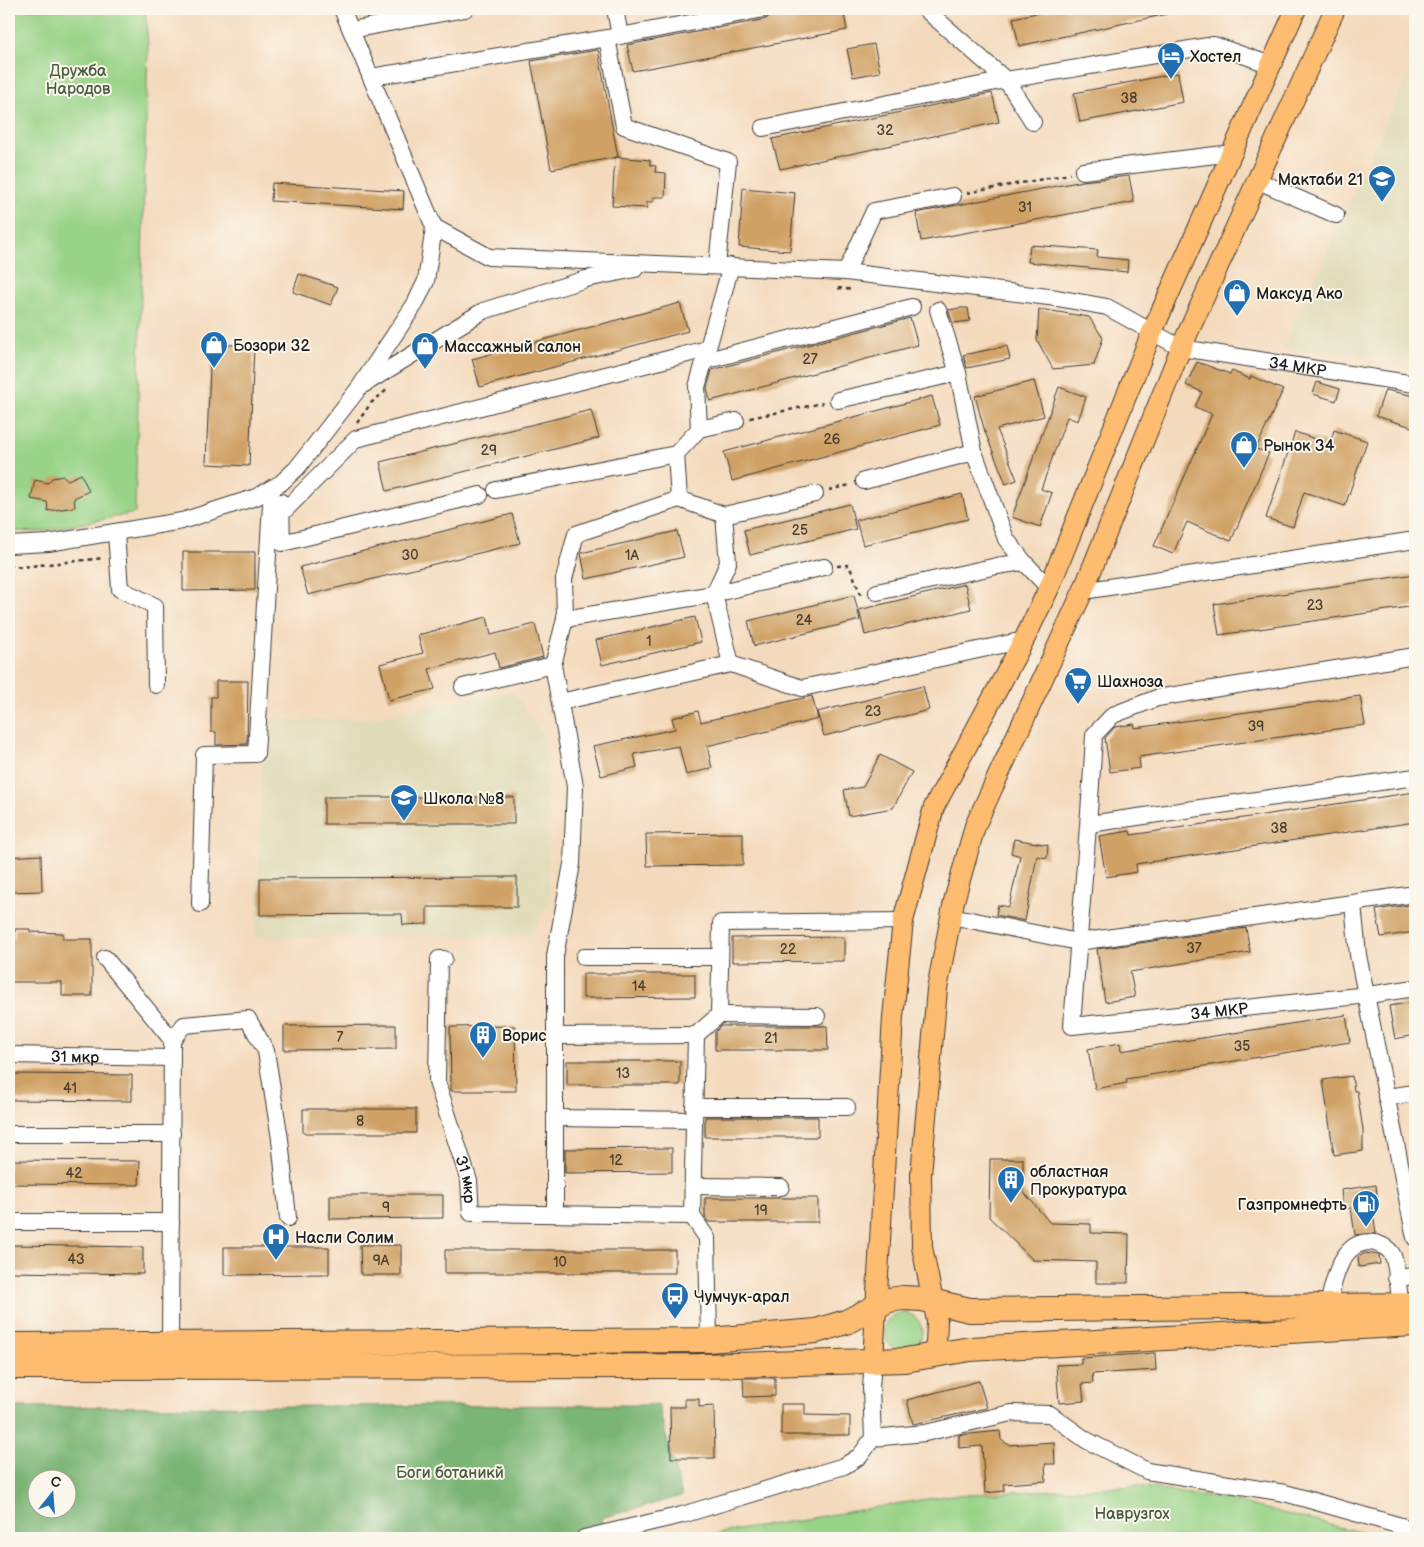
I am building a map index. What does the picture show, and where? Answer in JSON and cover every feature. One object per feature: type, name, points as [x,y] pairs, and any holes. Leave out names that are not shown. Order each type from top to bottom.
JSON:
[{"type":"highway","points":[[9,1344],[709,1340],[816,1331],[846,1322],[888,1300],[903,1298],[922,1299],[970,1310],[1328,1306],[1411,1312]]},
{"type":"highway","points":[[9,1368],[700,1366],[873,1362],[970,1350],[1411,1312]]},
{"type":"main road","points":[[873,1362],[893,1017],[903,921],[934,807],[1024,640],[1049,588],[1152,332],[1296,9]]},
{"type":"main road","points":[[931,1356],[937,1331],[934,1303],[922,1247],[921,1175],[937,989],[951,916],[976,826],[1083,590],[1181,348],[1335,9]]},
{"type":"street","points":[[9,545],[48,543],[182,521],[256,497],[277,485],[297,468],[359,388],[415,304],[426,281],[431,259],[434,227],[342,9]]},
{"type":"street","points":[[351,30],[465,9]]},
{"type":"street","points":[[615,9],[613,37],[624,126],[728,162],[724,266],[697,387],[699,429]]},
{"type":"street","points":[[371,77],[613,37],[764,9]]},
{"type":"street","points":[[925,9],[1006,80],[1033,122]]},
{"type":"street","points":[[763,128],[1006,80],[1214,45],[1271,65]]},
{"type":"street","points":[[1083,171],[1232,153]]},
{"type":"street","points":[[1256,180],[1336,215]]},
{"type":"street","points":[[846,272],[874,211],[954,196]]},
{"type":"street","points":[[434,227],[489,257],[846,272],[1057,298],[1107,307],[1181,348]]},
{"type":"street","points":[[359,388],[483,311],[578,282],[626,270],[724,266]]},
{"type":"street","points":[[282,513],[356,439],[912,307]]},
{"type":"street","points":[[938,310],[958,373],[974,452],[1006,539],[1024,562],[1049,588]]},
{"type":"street","name":"34 МКР","points":[[1181,348],[1415,384]]},
{"type":"street","points":[[838,400],[958,373]]},
{"type":"street","points":[[496,490],[676,454],[699,429],[736,421]]},
{"type":"street","points":[[864,481],[974,452]]},
{"type":"street","points":[[676,454],[679,499]]},
{"type":"street","points":[[277,485],[282,513],[282,543],[480,496]]},
{"type":"street","points":[[200,904],[204,755],[256,754],[277,485]]},
{"type":"street","points":[[555,1214],[555,956],[572,864],[575,786],[553,665],[565,619],[564,579],[576,534],[679,499],[724,515],[815,494]]},
{"type":"street","points":[[724,515],[728,563],[714,594],[731,664]]},
{"type":"street","points":[[116,533],[120,589],[155,606],[156,685]]},
{"type":"street","points":[[1083,590],[1415,540]]},
{"type":"street","points":[[877,592],[1024,562]]},
{"type":"street","points":[[565,619],[714,594],[824,567]]},
{"type":"street","points":[[560,702],[731,664],[802,688],[1024,640]]},
{"type":"street","points":[[1078,942],[1089,824],[1094,735],[1113,715],[1157,698],[1415,656]]},
{"type":"street","points":[[463,687],[553,665]]},
{"type":"street","points":[[1089,824],[1415,778]]},
{"type":"street","points":[[951,916],[1078,942],[1415,894]]},
{"type":"street","points":[[1353,904],[1358,954],[1368,995],[1386,1097],[1415,1238]]},
{"type":"street","points":[[719,1015],[721,923],[903,921]]},
{"type":"street","name":"34 МКР","points":[[1078,942],[1072,1026],[1368,995],[1415,988]]},
{"type":"street","points":[[584,957],[720,956]]},
{"type":"street","points":[[105,958],[172,1040]]},
{"type":"street","name":"31 мкр","points":[[441,959],[438,1082],[469,1180],[471,1213],[692,1216]]},
{"type":"street","points":[[554,1036],[696,1035],[719,1015],[817,1016]]},
{"type":"street","points":[[170,1342],[172,1040],[184,1025],[248,1019],[266,1051],[280,1139],[288,1218]]},
{"type":"street","points":[[696,1035],[692,1216],[707,1238],[709,1340]]},
{"type":"street","name":"31 мкр","points":[[9,1055],[172,1058]]},
{"type":"street","points":[[1386,1097],[1415,1093]]},
{"type":"street","points":[[555,1118],[847,1107]]},
{"type":"street","points":[[9,1134],[172,1134]]},
{"type":"street","points":[[693,1186],[781,1187]]},
{"type":"street","points":[[9,1222],[171,1222]]},
{"type":"street","points":[[1328,1306],[1335,1275],[1347,1252],[1360,1244],[1370,1242],[1382,1245],[1392,1254],[1396,1278],[1411,1312]]},
{"type":"street","points":[[1396,1278],[1415,1276]]},
{"type":"street","points":[[9,1339],[349,1341]]},
{"type":"street","points":[[584,1538],[624,1534],[844,1466],[860,1456],[873,1438],[871,1388],[873,1362]]},
{"type":"street","points":[[873,1438],[925,1433],[1011,1412],[1050,1414],[1086,1440],[1147,1471],[1285,1493],[1415,1530]]},
{"type":"path","points":[[954,196],[1083,171]]},
{"type":"path","points":[[736,421],[838,400]]},
{"type":"path","points":[[815,494],[864,481]]},
{"type":"path","points":[[824,567],[849,565],[860,595],[877,592]]},
{"type":"shaded area","name":"Мактаби 21","points":[[1415,59],[1415,363],[1396,358],[1283,348]]},
{"type":"shaded area","name":"Школа №8","points":[[512,691],[546,740],[549,904],[529,936],[255,938],[264,720],[364,719]]},
{"type":"green space","name":"Дружба Народов","points":[[9,9],[145,9],[148,45],[135,513],[38,532],[9,531]]},
{"type":"green space","points":[[903,1313],[916,1319],[922,1332],[916,1345],[903,1351],[890,1345],[884,1332],[890,1319]]},
{"type":"green space","name":"Боги ботаникй","points":[[658,1405],[682,1496],[601,1518],[605,1538],[9,1538],[9,1407]]},
{"type":"green space","name":"Наврузгох","points":[[1138,1486],[1233,1501],[1383,1538],[706,1538],[720,1533],[951,1495]]},
{"type":"building","points":[[790,9],[843,9],[847,30],[633,71],[627,45],[766,19],[774,12]]},
{"type":"building","points":[[1056,9],[1167,9],[1167,14],[1019,46],[1013,18]]},
{"type":"building","points":[[874,44],[880,72],[853,77],[847,49]]},
{"type":"building","points":[[598,50],[618,157],[551,169],[531,61]]},
{"type":"building","points":[[1178,73],[1183,102],[1080,122],[1074,93]]},
{"type":"building","points":[[992,93],[999,122],[780,169],[772,139]]},
{"type":"building","points":[[615,157],[650,160],[650,165],[656,166],[655,172],[666,173],[665,197],[653,197],[653,202],[647,202],[647,208],[612,206]]},
{"type":"building","points":[[1129,176],[1134,202],[921,241],[916,213],[1083,181]]},
{"type":"building","points":[[272,183],[404,191],[403,209],[271,201]]},
{"type":"building","points":[[743,188],[795,193],[790,251],[739,247]]},
{"type":"building","points":[[1030,245],[1098,250],[1097,257],[1128,260],[1127,272],[1028,262]]},
{"type":"building","points":[[299,274],[338,287],[331,305],[293,292]]},
{"type":"building","points":[[680,303],[688,331],[480,387],[472,359]]},
{"type":"building","points":[[968,308],[970,321],[953,323],[948,310]]},
{"type":"building","points":[[1039,309],[1089,317],[1103,338],[1094,365],[1053,369],[1037,340]]},
{"type":"building","points":[[910,318],[918,345],[710,401],[707,388],[712,370]]},
{"type":"building","points":[[211,344],[254,346],[249,466],[206,464]]},
{"type":"building","points":[[1007,346],[1010,359],[967,368],[963,355]]},
{"type":"building","points":[[1197,362],[1230,374],[1232,371],[1250,379],[1251,376],[1283,390],[1256,449],[1269,453],[1231,541],[1187,522],[1173,554],[1154,546],[1212,414],[1195,407],[1202,392],[1186,385]]},
{"type":"building","points":[[1034,381],[1044,416],[997,429],[1017,480],[1006,484],[985,432],[975,396]]},
{"type":"building","points":[[1317,382],[1340,389],[1336,401],[1313,394]]},
{"type":"building","points":[[1059,387],[1086,397],[1078,421],[1067,417],[1041,489],[1052,493],[1040,527],[1012,517]]},
{"type":"building","points":[[1385,390],[1415,396],[1415,428],[1376,416]]},
{"type":"building","points":[[932,396],[940,425],[732,481],[724,452]]},
{"type":"building","points":[[591,410],[599,438],[387,491],[380,462]]},
{"type":"building","points":[[1334,430],[1367,441],[1345,506],[1304,492],[1293,527],[1266,518],[1295,432],[1330,444]]},
{"type":"building","points":[[81,474],[89,491],[74,498],[75,507],[48,511],[47,502],[31,499],[35,480],[48,483],[52,478],[63,476],[68,480]]},
{"type":"building","points":[[962,494],[968,519],[863,545],[856,520]]},
{"type":"building","points":[[850,504],[856,529],[750,555],[744,530]]},
{"type":"building","points":[[512,514],[520,543],[308,595],[300,567]]},
{"type":"building","points":[[677,531],[684,557],[586,579],[581,553]]},
{"type":"building","points":[[183,552],[255,552],[255,590],[183,591]]},
{"type":"building","points":[[1415,574],[1415,606],[1219,635],[1214,604]]},
{"type":"building","points":[[965,584],[971,609],[865,635],[859,610]]},
{"type":"building","points":[[854,595],[860,620],[754,646],[748,621]]},
{"type":"building","points":[[487,617],[491,635],[535,624],[543,657],[499,668],[495,652],[429,669],[435,689],[389,700],[380,664],[423,653],[418,635]]},
{"type":"building","points":[[695,617],[701,642],[602,665],[596,640]]},
{"type":"building","points":[[216,681],[248,681],[247,744],[216,745],[216,732],[211,732],[211,697],[216,697]]},
{"type":"building","points":[[923,686],[929,710],[824,736],[817,712]]},
{"type":"building","points":[[812,696],[818,719],[707,746],[712,768],[686,775],[679,746],[634,754],[637,767],[601,776],[593,746],[675,729],[672,718],[698,711],[701,722]]},
{"type":"building","points":[[1360,696],[1365,725],[1139,757],[1140,768],[1110,772],[1105,738],[1115,727],[1134,724],[1135,728]]},
{"type":"building","points":[[880,755],[912,772],[893,808],[849,816],[844,790],[863,787]]},
{"type":"building","points":[[1415,792],[1415,822],[1136,864],[1137,872],[1106,877],[1099,836],[1130,831],[1131,835]]},
{"type":"building","points":[[324,797],[514,797],[514,824],[324,824]]},
{"type":"building","points":[[743,833],[743,865],[647,866],[646,834]]},
{"type":"building","points":[[1014,839],[1048,845],[1047,858],[1037,856],[1025,921],[996,915],[998,905],[1009,907],[1020,856],[1011,853]]},
{"type":"building","points":[[41,855],[42,891],[9,892],[9,857]]},
{"type":"building","points":[[517,877],[517,907],[427,907],[427,924],[403,925],[402,914],[260,915],[260,878]]},
{"type":"building","points":[[1415,904],[1415,932],[1381,937],[1376,910]]},
{"type":"building","points":[[1246,928],[1250,952],[1130,972],[1135,997],[1105,1002],[1097,949]]},
{"type":"building","points":[[15,929],[30,929],[30,932],[63,933],[63,939],[92,939],[92,996],[62,996],[62,982],[9,982],[9,939],[15,939]]},
{"type":"building","points":[[844,937],[844,961],[732,962],[732,938]]},
{"type":"building","points":[[583,974],[695,974],[695,997],[583,998]]},
{"type":"building","points":[[1415,1002],[1415,1035],[1395,1039],[1389,1006]]},
{"type":"building","points":[[1346,1015],[1350,1042],[1126,1079],[1127,1083],[1095,1089],[1088,1049],[1120,1043],[1121,1051]]},
{"type":"building","points":[[396,1025],[396,1049],[284,1050],[284,1026]]},
{"type":"building","name":"Ворис","points":[[515,1026],[516,1091],[451,1091],[450,1027]]},
{"type":"building","points":[[721,1026],[827,1026],[828,1050],[715,1050],[715,1032]]},
{"type":"building","points":[[567,1061],[680,1061],[680,1085],[567,1085]]},
{"type":"building","points":[[9,1074],[132,1075],[132,1101],[9,1100]]},
{"type":"building","points":[[1352,1076],[1354,1091],[1357,1091],[1363,1130],[1363,1151],[1334,1155],[1323,1080]]},
{"type":"building","points":[[303,1109],[416,1109],[416,1133],[303,1133]]},
{"type":"building","points":[[705,1117],[818,1117],[818,1137],[705,1137]]},
{"type":"building","points":[[672,1148],[672,1172],[565,1173],[565,1149]]},
{"type":"building","name":"областная Прокуратура","points":[[990,1159],[1023,1159],[1023,1191],[1050,1223],[1091,1224],[1091,1233],[1129,1234],[1128,1283],[1096,1283],[1096,1262],[1033,1260],[989,1217]]},
{"type":"building","points":[[9,1160],[140,1161],[139,1185],[9,1184]]},
{"type":"building","points":[[1376,1185],[1378,1205],[1372,1205],[1376,1233],[1355,1235],[1351,1208],[1343,1209],[1341,1190]]},
{"type":"building","points":[[330,1195],[443,1195],[443,1218],[330,1219]]},
{"type":"building","points":[[705,1198],[818,1198],[818,1222],[708,1222],[705,1217]]},
{"type":"building","points":[[9,1245],[143,1247],[143,1274],[9,1272]]},
{"type":"building","points":[[360,1245],[401,1245],[401,1275],[361,1275]]},
{"type":"building","points":[[224,1247],[329,1247],[329,1274],[224,1275]]},
{"type":"building","points":[[445,1250],[675,1250],[675,1273],[445,1273]]},
{"type":"building","points":[[1365,1253],[1379,1255],[1380,1264],[1359,1267],[1358,1257]]},
{"type":"building","points":[[1155,1353],[1156,1370],[1092,1374],[1093,1383],[1082,1384],[1084,1401],[1059,1403],[1056,1365],[1081,1364],[1081,1358]]},
{"type":"building","points":[[743,1378],[775,1378],[775,1396],[744,1397]]},
{"type":"building","points":[[979,1381],[987,1408],[913,1424],[907,1400]]},
{"type":"building","points":[[685,1399],[699,1399],[699,1407],[714,1406],[715,1458],[671,1458],[670,1407],[685,1407]]},
{"type":"building","points":[[781,1404],[805,1404],[805,1415],[850,1416],[850,1435],[781,1435]]},
{"type":"building","points":[[1000,1431],[1001,1440],[1009,1445],[1054,1442],[1055,1464],[1045,1464],[1046,1481],[1004,1484],[1004,1491],[985,1493],[982,1446],[959,1448],[959,1435]]},
{"type":"place","name":"Хостел","points":[[1171,80]]},
{"type":"place","name":"Мактаби 21","points":[[1382,203]]},
{"type":"place","name":"Максуд Ако","points":[[1237,317]]},
{"type":"place","name":"Бозори 32","points":[[214,369]]},
{"type":"place","name":"Массажный салон","points":[[425,370]]},
{"type":"place","name":"Рынок 34","points":[[1244,469]]},
{"type":"place","name":"Шахноза","points":[[1078,705]]},
{"type":"place","name":"Школа №8","points":[[404,822]]},
{"type":"place","name":"Ворис","points":[[483,1059]]},
{"type":"place","name":"областная Прокуратура","points":[[1011,1204]]},
{"type":"place","name":"Газпромнефть","points":[[1366,1228]]},
{"type":"place","name":"Насли Солим","points":[[276,1261]]},
{"type":"place","name":"Чумчук-арал","points":[[675,1320]]}]
